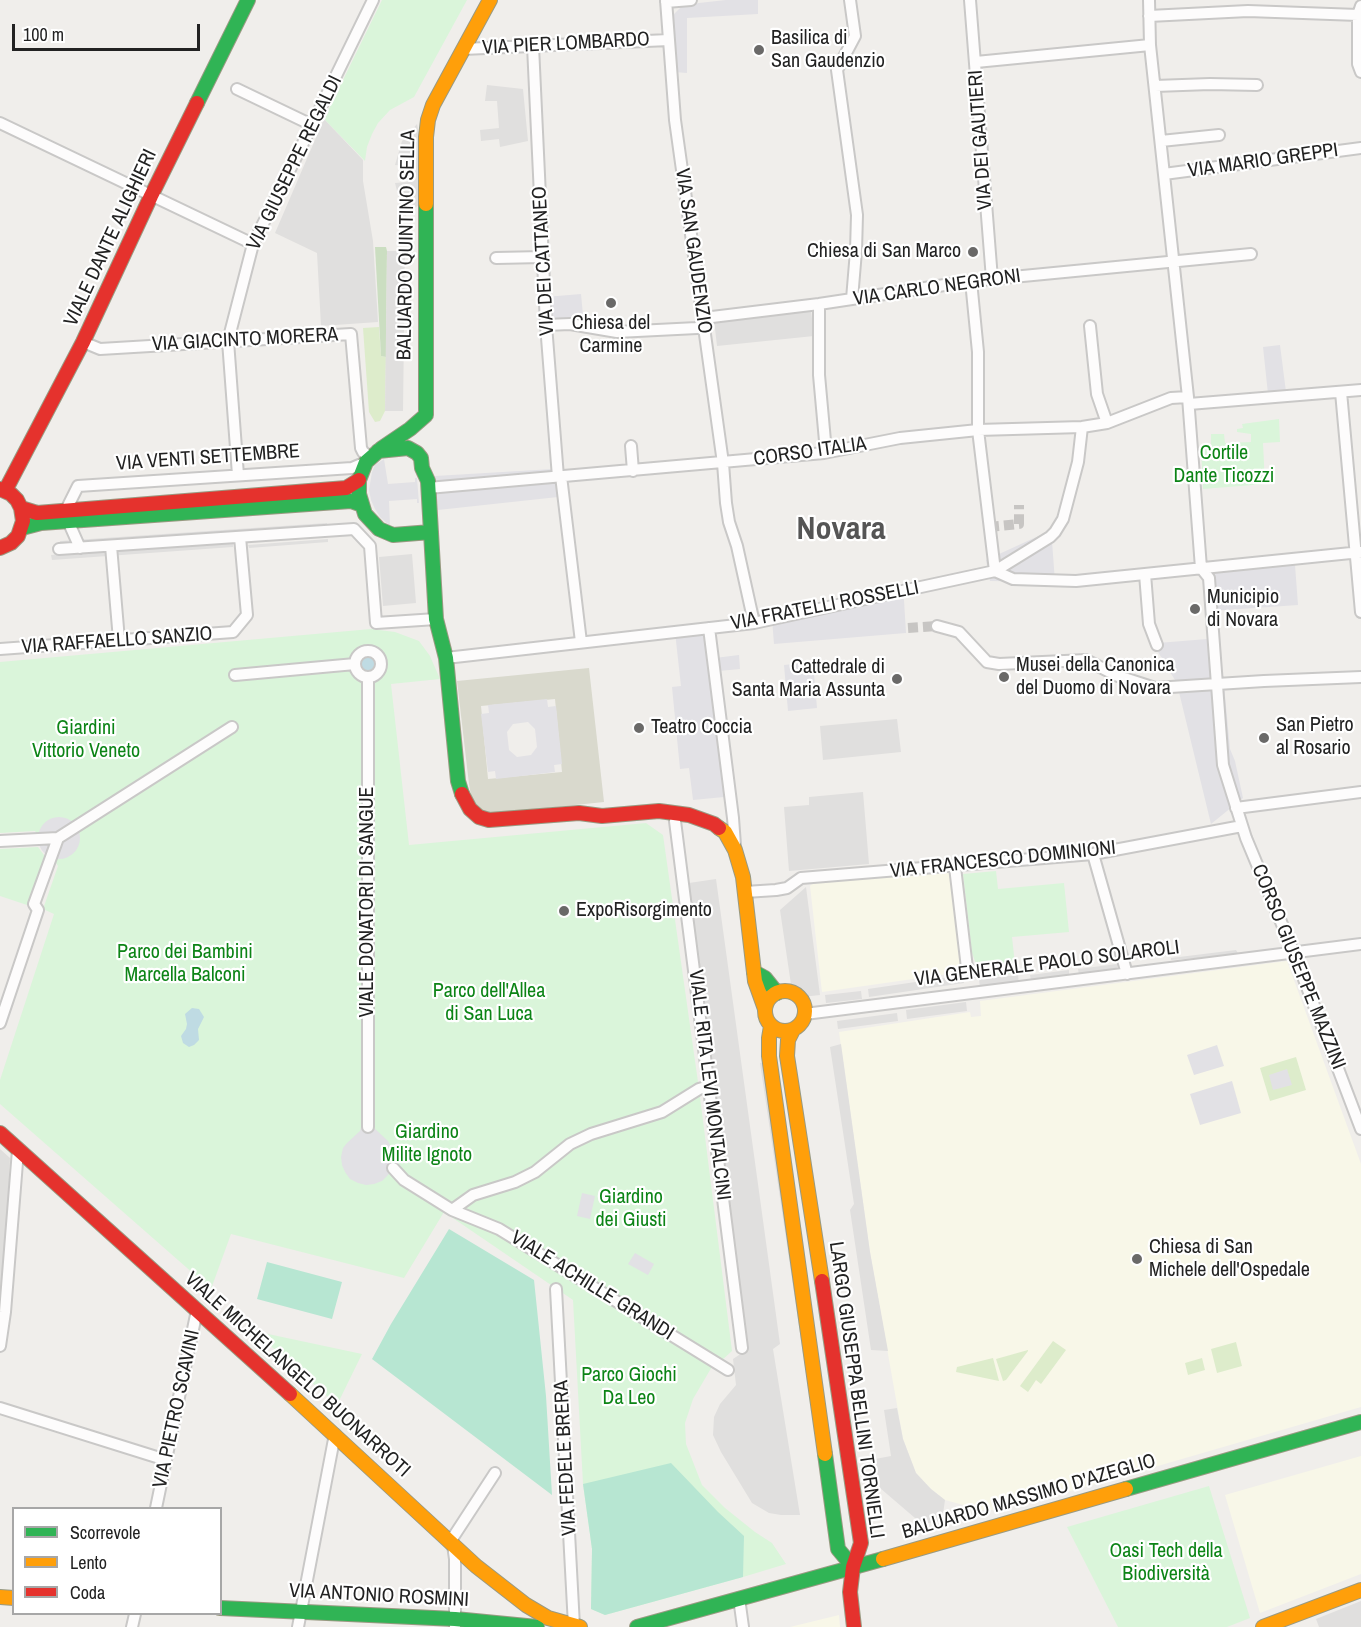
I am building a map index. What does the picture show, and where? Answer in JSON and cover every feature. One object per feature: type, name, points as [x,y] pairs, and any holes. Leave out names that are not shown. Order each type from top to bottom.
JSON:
[{"type":"street","name":"VIALE DANTE ALIGHIERI","points":[[2,490],[83,342],[248,0]]},
{"type":"street","name":"BALUARDO QUINTINO SELLA","points":[[375,454],[426,415],[426,137],[428,120],[433,105],[490,0]]},
{"type":"street","points":[[666,1],[691,0]]},
{"type":"street","points":[[850,0],[855,36],[837,70],[857,215],[852,299]]},
{"type":"street","name":"VIA DEI GAUTIERI","points":[[970,0],[992,279]]},
{"type":"street","points":[[1149,0],[1147,45],[1155,86],[1189,400],[1201,568]]},
{"type":"street","name":"VIA SAN GAUDENZIO","points":[[666,1],[675,120],[723,463],[729,522],[737,546],[754,623]]},
{"type":"street","name":"VIA GIUSEPPE REGALDI","points":[[238,475],[228,341],[253,244],[312,125],[368,2]]},
{"type":"street","points":[[1149,16],[1248,11],[1360,11],[1358,64],[1361,72]]},
{"type":"street","name":"VIA PIER LOMBARDO","points":[[463,49],[669,40]]},
{"type":"street","points":[[976,62],[1147,45]]},
{"type":"street","name":"VIA DEI CATTANEO","points":[[533,46],[546,325],[559,477],[580,642]]},
{"type":"street","points":[[1155,86],[1257,85]]},
{"type":"street","points":[[237,89],[312,125]]},
{"type":"street","points":[[0,123],[253,244]]},
{"type":"street","points":[[1161,141],[1219,135]]},
{"type":"street","name":"VIA MARIO GREPPI","points":[[1164,174],[1361,148]]},
{"type":"street","name":"VIA CARLO NEGRONI","points":[[546,325],[570,324],[616,332],[697,328],[712,317],[972,281],[1251,255]]},
{"type":"street","points":[[496,258],[543,257]]},
{"type":"street","points":[[972,281],[978,352],[978,430],[995,571],[1050,537],[1063,519],[1078,462],[1082,427]]},
{"type":"street","points":[[819,304],[819,375],[825,453]]},
{"type":"street","points":[[1090,326],[1097,394],[1107,423]]},
{"type":"street","name":"VIA GIACINTO MORERA","points":[[83,342],[100,349],[351,334],[361,448],[363,452],[375,454]]},
{"type":"street","name":"CORSO ITALIA","points":[[428,488],[825,453],[900,438],[978,430],[1082,427],[1107,423],[1171,398],[1189,400],[1361,390]]},
{"type":"street","points":[[1341,392],[1358,553],[1361,612]]},
{"type":"street","points":[[631,447],[633,471]]},
{"type":"street","points":[[431,532],[393,535],[379,529],[365,514],[359,494],[359,480],[375,454],[408,448],[421,458],[422,468],[428,481],[428,488],[431,532],[436,619],[446,658],[458,781],[464,799],[471,809],[479,817],[489,820],[579,813],[602,816],[659,811],[689,815],[714,824],[724,832],[735,850]]},
{"type":"street","name":"VIA VENTI SETTEMBRE","points":[[67,515],[78,486],[352,468],[375,454]]},
{"type":"street","name":"VIA VENTI SETTEMBRE","points":[[22,528],[67,515],[346,488],[359,480]]},
{"type":"street","points":[[0,548],[11,543],[18,536],[23,520],[17,500],[2,490]]},
{"type":"street","name":"VIA VENTI SETTEMBRE","points":[[21,508],[37,513],[67,515],[351,501],[362,505]]},
{"type":"street","points":[[67,515],[80,548]]},
{"type":"street","points":[[58,549],[357,532],[369,546],[376,623],[436,619]]},
{"type":"street","name":"VIA RAFFAELLO SANZIO","points":[[0,649],[233,632],[247,615],[240,537]]},
{"type":"street","points":[[111,546],[119,640]]},
{"type":"street","name":"VIA FRATELLI ROSSELLI","points":[[446,658],[754,623],[995,571],[1012,579],[1076,581],[1358,553]]},
{"type":"street","name":"CORSO GIUSEPPE MAZZINI","points":[[1201,568],[1209,578],[1223,765],[1242,826],[1294,953],[1361,1129]]},
{"type":"street","points":[[1145,574],[1149,624],[1157,645]]},
{"type":"street","points":[[937,626],[959,632],[987,662],[999,664],[1086,660],[1118,676],[1155,688],[1361,677]]},
{"type":"street","points":[[709,628],[735,850],[743,877],[756,987],[771,1026],[782,1031],[793,1030],[803,1021],[805,1014],[804,1004],[797,995],[787,992],[777,993],[771,997],[765,1009]]},
{"type":"street","points":[[370,651],[377,654],[381,662],[376,674],[368,677],[361,674],[355,664],[361,653],[370,651]]},
{"type":"street","points":[[235,675],[355,664]]},
{"type":"street","name":"VIALE DONATORI DI SANGUE","points":[[368,677],[368,1127]]},
{"type":"street","points":[[0,841],[58,838],[232,727]]},
{"type":"street","points":[[1235,806],[1361,792]]},
{"type":"street","name":"VIALE RITA LEVI MONTALCINI","points":[[675,821],[710,1081],[742,1348]]},
{"type":"street","name":"VIA FRANCESCO DOMINIONI","points":[[745,892],[787,888],[801,878],[1093,854],[1242,826]]},
{"type":"street","points":[[0,1023],[38,910],[34,904],[58,838]]},
{"type":"street","points":[[1093,854],[1127,974]]},
{"type":"street","points":[[955,867],[968,971]]},
{"type":"street","name":"VIA GENERALE PAOLO SOLAROLI","points":[[805,1014],[1361,944]]},
{"type":"street","points":[[754,972],[765,978],[777,993]]},
{"type":"street","name":"LARGO GIUSEPPA BELLINI TORNIELLI","points":[[771,1026],[769,1038],[771,1068],[838,1549],[853,1567]]},
{"type":"street","name":"LARGO GIUSEPPA BELLINI TORNIELLI","points":[[793,1030],[788,1040],[787,1056],[861,1545],[853,1567]]},
{"type":"street","points":[[452,1210],[473,1195],[514,1182],[535,1172],[570,1144],[591,1134],[662,1112],[710,1081]]},
{"type":"street","name":"VIALE MICHELANGELO BUONARROTI","points":[[0,1133],[335,1434],[476,1566],[526,1605],[548,1618],[577,1627]]},
{"type":"street","points":[[0,1346],[5,1312],[18,1149]]},
{"type":"street","name":"VIALE ACHILLE GRANDI","points":[[393,1168],[404,1180],[452,1210],[499,1229],[728,1370]]},
{"type":"street","name":"VIA FEDELE BRERA","points":[[556,1289],[577,1627]]},
{"type":"street","name":"VIA PIETRO SCAVINI","points":[[156,1507],[197,1310]]},
{"type":"street","points":[[0,1408],[166,1460]]},
{"type":"street","name":"BALUARDO MASSIMO D'AZEGLIO","points":[[637,1627],[1361,1422]]},
{"type":"street","points":[[298,1627],[335,1434]]},
{"type":"street","points":[[455,1623],[455,1559],[452,1543],[495,1473]]},
{"type":"street","points":[[834,1515],[840,1519],[849,1518],[856,1512]]},
{"type":"street","points":[[853,1567],[850,1592],[854,1627]]},
{"type":"street","points":[[1263,1627],[1361,1590]]},
{"type":"street","points":[[739,1599],[743,1627]]},
{"type":"street","name":"VIA ANTONIO ROSMINI","points":[[222,1608],[302,1611],[537,1627]]},
{"type":"shaded area","points":[[726,0],[758,0],[758,14],[687,18],[687,73],[674,72],[674,14],[681,7],[690,4]]},
{"type":"shaded area","points":[[487,85],[523,89],[528,141],[500,147],[499,139],[481,141],[480,130],[499,128],[497,101],[485,101]]},
{"type":"shaded area","points":[[324,119],[363,160],[363,181],[373,241],[378,322],[321,326],[317,253],[275,233]]},
{"type":"shaded area","points":[[417,124],[420,139],[420,204],[405,216],[395,183],[407,182],[406,166],[395,165],[402,141]]},
{"type":"shaded area","points":[[387,251],[405,251],[403,411],[385,411]]},
{"type":"shaded area","points":[[581,294],[584,326],[546,325],[545,297]]},
{"type":"shaded area","points":[[811,310],[814,336],[717,346],[714,320]]},
{"type":"shaded area","points":[[1280,345],[1286,392],[1268,394],[1263,347]]},
{"type":"shaded area","points":[[384,459],[388,484],[415,482],[417,478],[419,503],[417,499],[389,501],[390,526],[375,509],[369,490],[375,465]]},
{"type":"shaded area","points":[[553,469],[558,497],[438,510],[435,476]]},
{"type":"shaded area","points":[[327,523],[327,526],[60,544],[60,541]]},
{"type":"shaded area","points":[[1045,533],[1052,541],[1055,582],[990,581],[986,560]]},
{"type":"shaded area","points":[[328,539],[328,542],[249,548],[248,545]]},
{"type":"shaded area","points":[[233,542],[233,547],[52,560],[51,555]]},
{"type":"shaded area","points":[[412,554],[416,603],[383,606],[379,557]]},
{"type":"shaded area","points":[[1287,560],[1295,565],[1298,605],[1211,611],[1201,568]]},
{"type":"shaded area","points":[[901,591],[904,600],[906,633],[774,644],[772,619]]},
{"type":"shaded area","points":[[712,628],[715,658],[739,655],[740,669],[719,671],[711,685],[724,797],[693,800],[689,768],[680,769],[672,687],[681,686],[675,632]]},
{"type":"shaded area","points":[[1213,640],[1224,685],[1230,749],[1243,798],[1211,824],[1178,685],[1155,647],[1158,643]]},
{"type":"shaded area","points":[[813,662],[817,708],[788,711],[784,665]]},
{"type":"shaded area","points":[[589,668],[604,802],[488,814],[478,809],[472,801],[469,784],[457,681]],"holes":[[[555,699],[562,772],[488,779],[481,706]]]},
{"type":"shaded area","points":[[547,699],[548,707],[556,706],[562,764],[554,765],[555,772],[496,779],[495,771],[488,772],[481,714],[489,713],[488,705]],"holes":[[[528,722],[535,729],[537,747],[531,755],[517,757],[509,750],[507,732],[513,724]]]},
{"type":"shaded area","points":[[897,719],[901,752],[823,760],[820,726]]},
{"type":"shaded area","points":[[863,792],[869,864],[789,871],[784,807],[809,805],[809,797]]},
{"type":"shaded area","points":[[59,817],[67,818],[74,823],[79,830],[79,846],[74,853],[67,858],[59,859],[51,858],[44,853],[39,846],[38,838],[39,830],[44,823],[51,818]]},
{"type":"shaded area","points":[[949,870],[962,972],[822,992],[810,886],[814,882]]},
{"type":"shaded area","points":[[716,879],[780,1344],[773,1349],[800,1515],[769,1513],[752,1503],[713,1435],[714,1417],[720,1404],[736,1385],[733,1359],[748,1349],[689,883]]},
{"type":"shaded area","points":[[806,887],[820,995],[793,998],[780,910]]},
{"type":"shaded area","points":[[1236,950],[1239,955],[1171,960],[1171,958]]},
{"type":"shaded area","points":[[1287,961],[1361,1164],[1361,1407],[1082,1488],[996,1510],[982,1510],[945,1500],[916,1473],[903,1439],[870,1252],[839,1032],[970,1012],[971,1017],[981,1016],[980,1001]]},
{"type":"shaded area","points":[[1117,964],[1118,971],[1079,975],[1078,969]]},
{"type":"shaded area","points":[[1069,970],[1069,977],[1031,981],[1030,975]]},
{"type":"shaded area","points":[[963,975],[964,983],[869,997],[868,989]]},
{"type":"shaded area","points":[[1018,975],[1019,983],[980,988],[979,979]]},
{"type":"shaded area","points":[[861,991],[862,999],[826,1003],[825,995]]},
{"type":"shaded area","points":[[966,1002],[967,1011],[907,1019],[906,1010]]},
{"type":"shaded area","points":[[897,1013],[898,1021],[838,1029],[837,1021]]},
{"type":"shaded area","points":[[841,1044],[870,1252],[888,1351],[871,1350],[850,1210],[854,1204],[830,1047]]},
{"type":"shaded area","points":[[1217,1045],[1224,1066],[1194,1075],[1187,1055]]},
{"type":"shaded area","points":[[765,1062],[809,1394],[760,1063]]},
{"type":"shaded area","points":[[1287,1069],[1292,1085],[1273,1090],[1269,1075]]},
{"type":"shaded area","points":[[1232,1081],[1241,1113],[1200,1125],[1190,1094]]},
{"type":"shaded area","points":[[361,1127],[373,1127],[388,1141],[394,1153],[393,1168],[382,1181],[374,1184],[366,1185],[350,1179],[342,1165],[343,1148],[360,1131]]},
{"type":"shaded area","points":[[0,1149],[10,1158],[0,1315]]},
{"type":"shaded area","points":[[582,1193],[595,1196],[590,1219],[577,1216]]},
{"type":"shaded area","points":[[635,1253],[654,1264],[648,1275],[628,1264]]},
{"type":"shaded area","points":[[897,1408],[903,1439],[916,1473],[945,1500],[942,1521],[922,1524],[880,1488],[875,1459],[891,1456],[884,1410]]},
{"type":"shaded area","points":[[1361,1456],[1361,1574],[1260,1613],[1225,1495]]},
{"type":"shaded area","points":[[1361,1601],[1361,1627],[1319,1627],[1316,1619]]},
{"type":"shaded area","points":[[839,1615],[840,1627],[790,1627]]},
{"type":"green space","points":[[382,0],[467,0],[414,97],[390,110],[378,123],[367,147],[365,161],[324,119]]},
{"type":"green space","points":[[375,247],[386,247],[387,251],[386,357],[381,356]]},
{"type":"green space","points":[[379,327],[381,356],[386,357],[385,411],[380,421],[375,422],[369,412],[363,328]]},
{"type":"green space","name":"Cortile Dante Ticozzi","points":[[1279,419],[1280,442],[1263,443],[1265,484],[1203,489],[1201,447],[1211,446],[1211,434],[1224,434],[1225,443],[1251,442],[1251,434],[1237,432],[1237,429],[1243,428],[1242,424]]},
{"type":"green space","points":[[371,629],[395,632],[419,641],[430,656],[440,679],[391,684],[409,845],[646,823],[663,835],[699,1089],[732,1351],[713,1365],[693,1399],[685,1423],[686,1444],[702,1485],[725,1508],[772,1543],[786,1564],[605,1615],[591,1609],[592,1549],[583,1484],[573,1300],[444,1212],[404,1278],[231,1234],[211,1289],[0,1104],[0,1080],[54,914],[43,909],[58,866],[35,831],[0,833],[0,662]]},
{"type":"green space","points":[[38,847],[47,859],[30,906],[0,896],[0,849]]},
{"type":"green space","points":[[996,871],[998,889],[1064,883],[1069,932],[1012,937],[1016,973],[978,978],[974,971],[976,964],[972,953],[963,874]]},
{"type":"green space","points":[[1296,1057],[1306,1090],[1270,1101],[1260,1068]]},
{"type":"green space","points":[[449,1229],[534,1280],[546,1396],[552,1495],[372,1359]]},
{"type":"green space","points":[[267,1262],[342,1282],[332,1319],[257,1299]]},
{"type":"green space","points":[[254,1331],[362,1354],[337,1405]]},
{"type":"green space","points":[[1053,1341],[1066,1350],[1041,1384],[1036,1380],[1028,1392],[1020,1386]]},
{"type":"green space","points":[[1236,1342],[1242,1366],[1217,1373],[1211,1349]]},
{"type":"green space","points":[[1028,1350],[1006,1380],[1003,1381],[996,1359]]},
{"type":"green space","points":[[993,1358],[999,1381],[956,1372],[957,1367]]},
{"type":"green space","points":[[1202,1358],[1205,1370],[1188,1375],[1185,1363]]},
{"type":"green space","points":[[671,1463],[744,1536],[743,1577],[605,1615],[591,1609],[592,1549],[583,1484]]},
{"type":"green space","name":"Oasi Tech della Biodiversità","points":[[1209,1486],[1250,1618],[1227,1627],[1118,1627],[1067,1527]]},
{"type":"water","points":[[368,657],[373,659],[375,664],[373,669],[368,671],[363,669],[361,664],[363,659]]},
{"type":"water","points":[[192,1008],[199,1009],[204,1017],[198,1029],[199,1040],[189,1047],[183,1043],[181,1036],[187,1024],[185,1014]]},
{"type":"tunnel","points":[[989,527],[1019,524],[1019,505]]},
{"type":"tunnel","points":[[908,628],[937,626]]},
{"type":"traffic: fast","points":[[197,103],[248,0]]},
{"type":"traffic: fast","points":[[426,204],[426,415],[366,462],[359,480],[359,494],[365,514],[379,529],[393,535],[431,532]]},
{"type":"traffic: fast","points":[[378,451],[408,448],[417,453],[421,458],[422,468],[428,481],[436,619],[446,658],[458,781],[462,794]]},
{"type":"traffic: fast","points":[[22,528],[41,523],[351,501],[362,505]]},
{"type":"traffic: fast","points":[[754,972],[765,978],[777,993]]},
{"type":"traffic: fast","points":[[1126,1489],[1361,1422]]},
{"type":"traffic: fast","points":[[825,1454],[838,1549],[853,1567]]},
{"type":"traffic: fast","points":[[637,1627],[883,1559]]},
{"type":"traffic: fast","points":[[222,1608],[455,1619],[537,1627]]},
{"type":"traffic: slow","points":[[426,204],[428,120],[433,105],[490,0]]},
{"type":"traffic: slow","points":[[719,828],[725,832],[735,850],[743,877],[755,981],[765,1009]]},
{"type":"traffic: slow","points":[[785,991],[799,997],[805,1011],[799,1025],[785,1031],[771,1025],[765,1011],[771,997],[785,991]]},
{"type":"traffic: slow","points":[[771,1026],[769,1056],[825,1454]]},
{"type":"traffic: slow","points":[[793,1030],[788,1040],[787,1056],[822,1281]]},
{"type":"traffic: slow","points":[[290,1394],[476,1566],[526,1605],[548,1618],[580,1627]]},
{"type":"traffic: slow","points":[[883,1559],[1126,1489]]},
{"type":"traffic: slow","points":[[1263,1627],[1361,1590]]},
{"type":"traffic: slow","points":[[0,1597],[12,1598]]},
{"type":"traffic: jam","points":[[5,491],[83,342],[197,103]]},
{"type":"traffic: jam","points":[[21,508],[37,513],[346,488],[359,480]]},
{"type":"traffic: jam","points":[[0,489],[17,500],[23,521],[18,536],[11,543],[0,548]]},
{"type":"traffic: jam","points":[[462,794],[470,809],[479,817],[489,820],[579,813],[602,816],[659,811],[689,815],[719,828]]},
{"type":"traffic: jam","points":[[0,1133],[290,1394]]},
{"type":"traffic: jam","points":[[822,1281],[861,1543],[853,1567],[850,1592],[854,1627]]},
{"type":"place","name":"Basilica di San Gaudenzio","points":[[759,50]]},
{"type":"place","name":"Chiesa di San Marco","points":[[973,252]]},
{"type":"place","name":"Chiesa del Carmine","points":[[611,303]]},
{"type":"place","name":"Municipio di Novara","points":[[1195,609]]},
{"type":"place","name":"Musei della Canonica del Duomo di Novara","points":[[1004,677]]},
{"type":"place","name":"Cattedrale di Santa Maria Assunta","points":[[897,679]]},
{"type":"place","name":"Teatro Coccia","points":[[639,728]]},
{"type":"place","name":"San Pietro al Rosario","points":[[1264,738]]},
{"type":"place","name":"ExpoRisorgimento","points":[[564,911]]},
{"type":"place","name":"Chiesa di San Michele dell'Ospedale","points":[[1137,1259]]},
{"type":"district","name":"Novara","points":[[841,530]]},
{"type":"park label","name":"Giardini Vittorio Veneto","points":[[86,740]]},
{"type":"park label","name":"Parco dei Bambini Marcella Balconi","points":[[185,964]]},
{"type":"park label","name":"Parco dell'Allea di San Luca","points":[[489,1004]]},
{"type":"park label","name":"Giardino Milite Ignoto","points":[[427,1144]]},
{"type":"park label","name":"Giardino dei Giusti","points":[[631,1210]]},
{"type":"park label","name":"Parco Giochi Da Leo","points":[[629,1388]]}]
